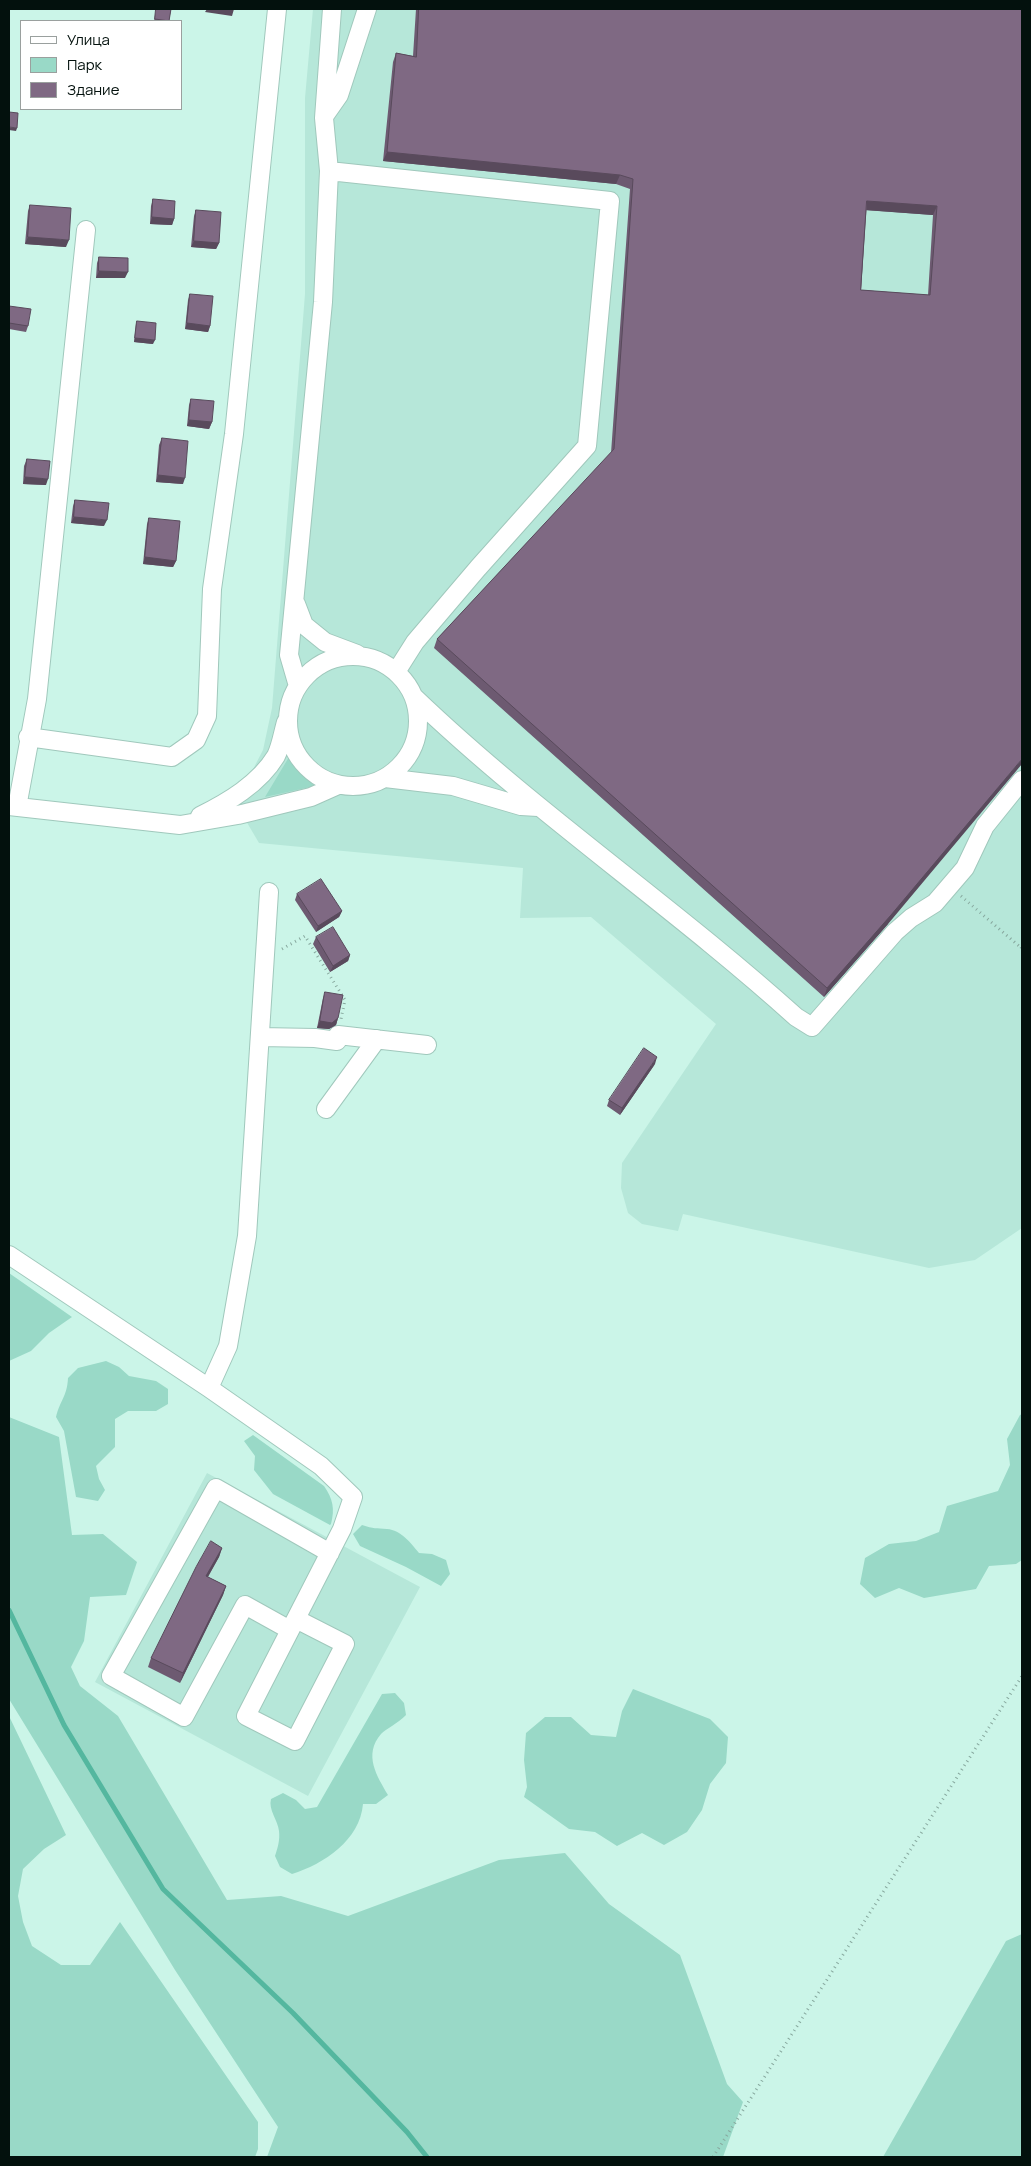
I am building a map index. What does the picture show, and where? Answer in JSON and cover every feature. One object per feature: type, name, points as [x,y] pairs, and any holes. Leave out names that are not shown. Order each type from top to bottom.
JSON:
[{"type":"street","points":[[28,737],[172,757],[196,740],[207,716],[212,589],[234,434],[277,9]]},
{"type":"street","points":[[298,686],[289,654],[323,310],[329,171],[324,118],[332,9]]},
{"type":"street","points":[[324,118],[339,94],[367,9]]},
{"type":"street","points":[[329,171],[610,201],[587,446],[478,568],[416,642],[396,672]]},
{"type":"street","points":[[86,230],[36,699],[13,806],[180,825],[238,815],[311,797],[338,785]]},
{"type":"street","points":[[295,604],[304,626],[324,642],[383,663],[396,672],[414,697],[443,725],[538,806],[796,1017],[812,1027],[895,932],[911,918],[935,903],[965,868],[985,826],[1022,780]]},
{"type":"street","points":[[180,825],[225,803],[260,776],[277,754],[289,709],[298,686],[316,667],[341,657],[367,657]]},
{"type":"street","points":[[289,709],[289,734],[298,756],[315,774],[338,785],[362,786],[385,778],[403,763],[415,743],[418,720],[414,697]]},
{"type":"street","points":[[385,778],[453,786],[522,806],[538,806]]},
{"type":"street","points":[[209,1388],[228,1346],[247,1236],[269,892]]},
{"type":"street","points":[[260,1037],[315,1038],[337,1041],[338,1035],[427,1045]]},
{"type":"street","points":[[326,1109],[377,1039]]},
{"type":"street","points":[[9,1256],[209,1388],[320,1466],[353,1496],[342,1529],[330,1553],[293,1624],[246,1716],[295,1741],[345,1644],[293,1624],[245,1605],[184,1716],[111,1676],[216,1488],[330,1553]]},
{"type":"path","points":[[960,896],[1021,947]]},
{"type":"path","points":[[281,957],[282,949],[305,936],[345,1000],[338,1035]]},
{"type":"path","points":[[713,2157],[1022,1676]]},
{"type":"shaded area","points":[[313,9],[1022,9],[1022,1228],[975,1260],[929,1268],[683,1214],[678,1231],[642,1224],[628,1213],[621,1188],[622,1163],[716,1024],[591,917],[520,918],[523,868],[259,843],[229,792],[249,777],[263,750],[272,708],[305,294],[305,98]]},
{"type":"shaded area","points":[[207,1473],[420,1587],[308,1796],[95,1682]]},
{"type":"green space","points":[[289,757],[315,786],[265,797]]},
{"type":"green space","points":[[9,1273],[72,1317],[49,1333],[31,1351],[9,1361]]},
{"type":"green space","points":[[106,1361],[119,1367],[129,1376],[156,1381],[168,1389],[168,1404],[156,1411],[128,1411],[115,1419],[115,1447],[96,1466],[99,1479],[105,1490],[98,1501],[76,1497],[64,1431],[56,1417],[66,1390],[68,1378],[78,1368]]},
{"type":"green space","points":[[1022,1414],[1022,1560],[1016,1564],[989,1566],[976,1589],[924,1598],[899,1588],[875,1598],[860,1584],[865,1558],[889,1544],[916,1541],[939,1532],[947,1506],[998,1491],[1010,1465],[1007,1439]]},
{"type":"green space","points":[[9,1417],[59,1437],[72,1535],[103,1534],[137,1562],[126,1595],[90,1597],[84,1641],[71,1667],[80,1686],[118,1716],[227,1900],[281,1896],[348,1916],[499,1860],[565,1853],[609,1904],[680,1955],[727,2084],[743,2102],[723,2157],[267,2157],[278,2127],[175,1970],[9,1699]]},
{"type":"green space","points":[[253,1435],[324,1486],[332,1504],[333,1514],[330,1525],[273,1494],[254,1470],[255,1456],[244,1441]]},
{"type":"green space","points":[[362,1525],[397,1532],[413,1545],[419,1553],[432,1554],[446,1560],[450,1574],[441,1586],[406,1567],[360,1546],[353,1534]]},
{"type":"green space","points":[[633,1689],[710,1719],[728,1737],[726,1763],[710,1784],[702,1810],[687,1832],[664,1845],[642,1833],[617,1846],[595,1832],[569,1829],[524,1797],[527,1787],[524,1760],[526,1733],[545,1717],[571,1717],[591,1735],[616,1737],[622,1711]]},
{"type":"green space","points":[[395,1693],[404,1703],[406,1715],[381,1734],[373,1750],[372,1758],[376,1773],[388,1795],[376,1804],[363,1804],[355,1829],[348,1839],[328,1857],[304,1870],[292,1874],[280,1867],[275,1856],[279,1831],[270,1803],[271,1799],[283,1793],[296,1800],[305,1809],[317,1807],[382,1694]]},
{"type":"green space","points":[[9,1716],[66,1835],[44,1849],[23,1869],[18,1896],[23,1922],[32,1946],[61,1965],[90,1965],[120,1922],[258,2122],[258,2149],[255,2157],[9,2157]]},
{"type":"green space","points":[[1022,1934],[1022,2157],[883,2157],[1006,1941]]},
{"type":"building","points":[[156,9],[171,9],[169,20],[155,19]]},
{"type":"building","points":[[419,9],[1022,9],[1022,759],[827,988],[437,639],[614,449],[633,179],[620,175],[387,152],[396,53],[416,57]],"holes":[[[867,201],[937,206],[930,295],[861,290]]]},
{"type":"building","points":[[9,112],[18,113],[17,128],[9,127]]},
{"type":"building","points":[[153,199],[175,201],[174,219],[152,217]]},
{"type":"building","points":[[30,205],[71,208],[69,240],[28,237]]},
{"type":"building","points":[[196,210],[221,212],[219,243],[194,241]]},
{"type":"building","points":[[99,257],[128,258],[128,272],[99,271]]},
{"type":"building","points":[[190,294],[213,296],[210,326],[187,323]]},
{"type":"building","points":[[9,306],[31,309],[28,326],[9,323]]},
{"type":"building","points":[[137,321],[156,323],[155,340],[135,338]]},
{"type":"building","points":[[191,399],[214,401],[212,422],[189,420]]},
{"type":"building","points":[[162,438],[188,441],[185,478],[158,475]]},
{"type":"building","points":[[27,459],[50,461],[48,479],[25,477]]},
{"type":"building","points":[[75,500],[109,503],[107,520],[74,517]]},
{"type":"building","points":[[149,518],[180,521],[176,561],[145,557]]},
{"type":"building","points":[[321,879],[342,911],[318,926],[297,894]]},
{"type":"building","points":[[333,927],[350,955],[333,966],[316,937]]},
{"type":"building","points":[[325,992],[343,995],[338,1018],[332,1023],[320,1021]]},
{"type":"building","points":[[644,1048],[657,1057],[622,1108],[609,1100]]},
{"type":"building","points":[[211,1541],[222,1548],[206,1576],[226,1586],[183,1673],[151,1658]]},
{"type":"waterway","points":[[9,1610],[64,1725],[163,1889],[293,2013],[407,2132],[427,2157]]}]
